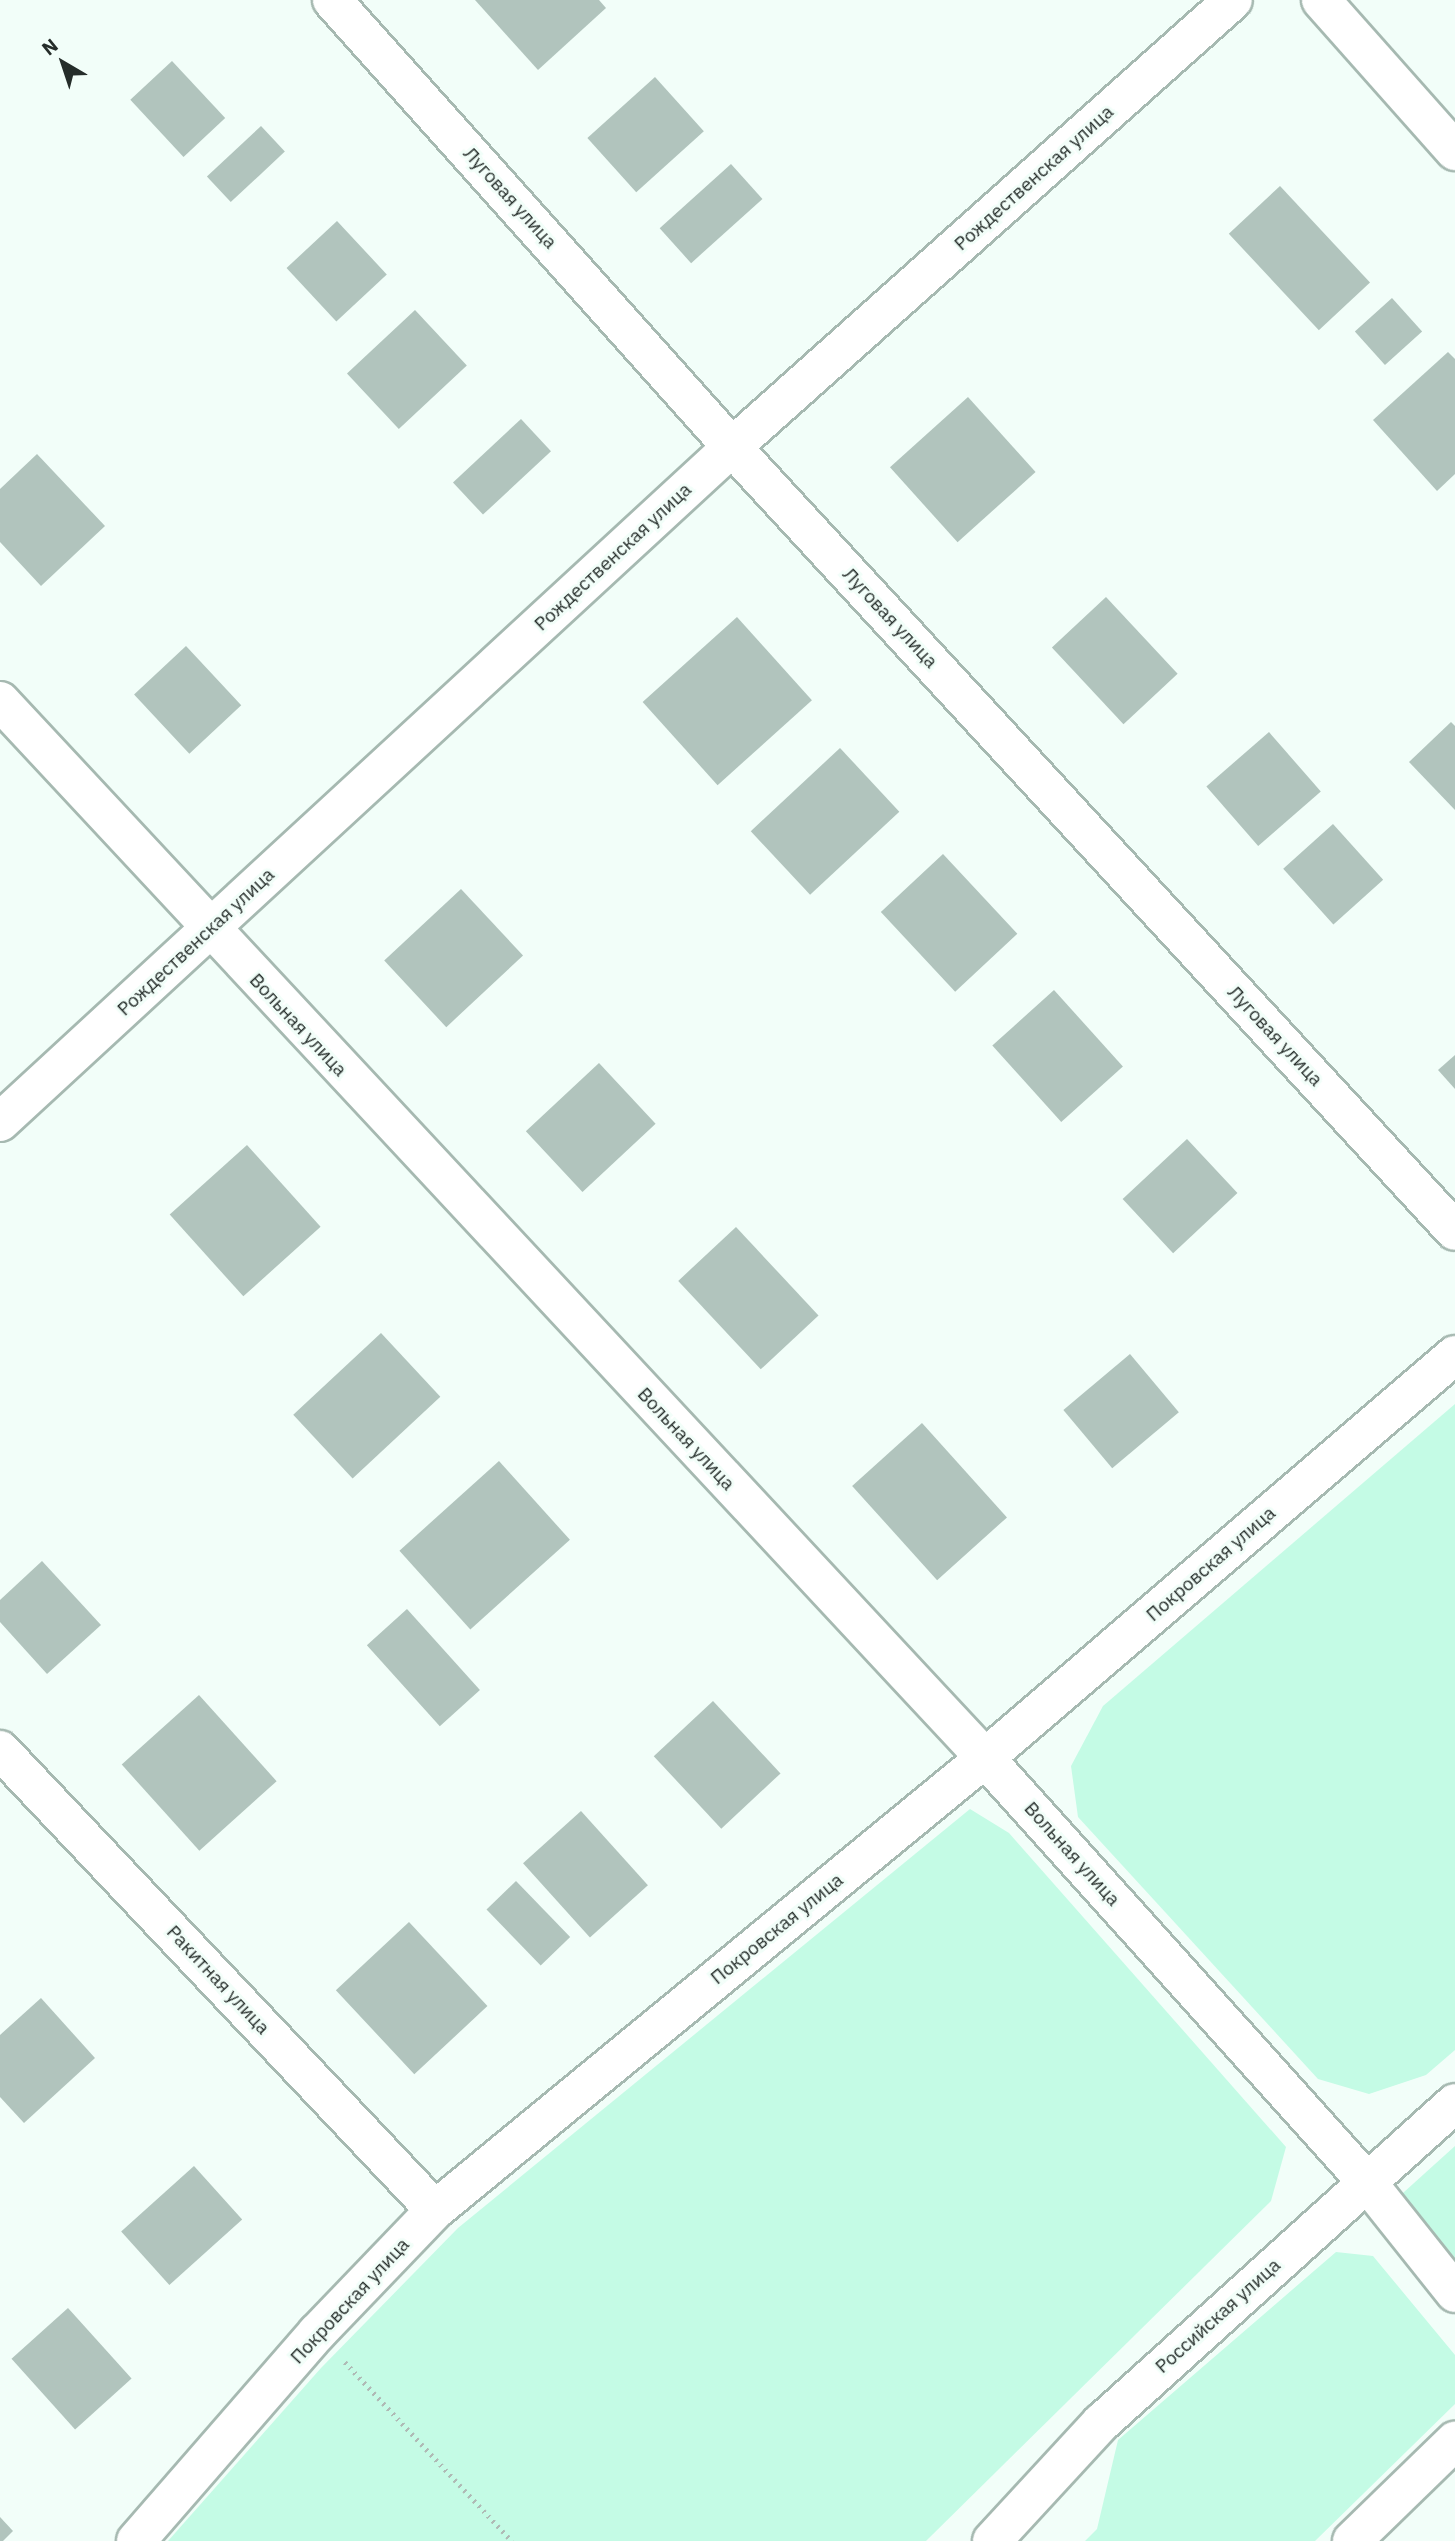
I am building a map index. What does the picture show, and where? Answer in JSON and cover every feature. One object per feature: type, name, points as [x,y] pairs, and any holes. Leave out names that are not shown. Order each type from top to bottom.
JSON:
[{"type":"street","name":"Луговая улица","points":[[332,0],[732,447],[1455,1231]]},
{"type":"street","name":"Рождественская улица","points":[[0,1122],[732,447],[1233,0]]},
{"type":"street","points":[[1321,0],[1455,151]]},
{"type":"street","name":"Вольная улица","points":[[0,701],[209,930],[985,1758],[1366,2182],[1455,2293]]},
{"type":"street","name":"Покровская улица","points":[[136,2541],[317,2333],[435,2210],[985,1758],[1455,1355]]},
{"type":"street","name":"Ракитная улица","points":[[0,1750],[435,2210]]},
{"type":"street","name":"Российская улица","points":[[992,2541],[1101,2423],[1455,2102]]},
{"type":"street","points":[[1352,2541],[1455,2441]]},
{"type":"path","points":[[317,2333],[512,2541]]},
{"type":"green space","points":[[1455,1404],[1455,2050],[1426,2075],[1369,2094],[1318,2079],[1078,1817],[1071,1766],[1103,1706]]},
{"type":"green space","points":[[970,1809],[1009,1833],[1286,2147],[1271,2201],[926,2541],[168,2541],[321,2368],[458,2228]]},
{"type":"green space","points":[[1455,2146],[1455,2271],[1393,2202]]},
{"type":"green space","points":[[1336,2252],[1373,2256],[1455,2355],[1455,2404],[1315,2541],[1085,2541],[1097,2529],[1118,2440]]},
{"type":"building","points":[[475,0],[599,0],[606,8],[538,70]]},
{"type":"building","points":[[172,61],[225,118],[184,157],[130,100]]},
{"type":"building","points":[[655,77],[704,131],[636,192],[587,138]]},
{"type":"building","points":[[261,126],[285,152],[231,202],[207,176]]},
{"type":"building","points":[[731,164],[762,199],[691,263],[660,228]]},
{"type":"building","points":[[1280,186],[1370,283],[1319,330],[1229,234]]},
{"type":"building","points":[[337,221],[387,274],[336,321],[287,268]]},
{"type":"building","points":[[1392,298],[1422,331],[1385,365],[1355,331]]},
{"type":"building","points":[[415,310],[467,366],[399,429],[347,373]]},
{"type":"building","points":[[1448,352],[1455,359],[1455,474],[1437,491],[1373,420]]},
{"type":"building","points":[[968,397],[1036,472],[958,542],[890,467]]},
{"type":"building","points":[[521,419],[551,451],[483,515],[453,482]]},
{"type":"building","points":[[37,454],[105,526],[41,586],[0,542],[0,489]]},
{"type":"building","points":[[1106,597],[1178,674],[1123,724],[1052,647]]},
{"type":"building","points":[[737,617],[812,700],[718,785],[643,702]]},
{"type":"building","points":[[186,646],[241,705],[189,754],[134,694]]},
{"type":"building","points":[[1451,722],[1455,726],[1455,810],[1409,762]]},
{"type":"building","points":[[1269,732],[1321,792],[1258,846],[1206,786]]},
{"type":"building","points":[[840,748],[899,812],[810,895],[751,831]]},
{"type":"building","points":[[1333,824],[1383,880],[1333,925],[1283,869]]},
{"type":"building","points":[[943,854],[1017,934],[955,992],[881,912]]},
{"type":"building","points":[[461,889],[523,956],[446,1027],[384,961]]},
{"type":"building","points":[[1054,990],[1123,1067],[1061,1122],[992,1046]]},
{"type":"building","points":[[1455,1055],[1455,1089],[1438,1070]]},
{"type":"building","points":[[599,1063],[656,1124],[582,1192],[526,1131]]},
{"type":"building","points":[[1187,1139],[1237,1193],[1173,1253],[1123,1199]]},
{"type":"building","points":[[247,1145],[321,1227],[243,1296],[170,1215]]},
{"type":"building","points":[[736,1227],[819,1315],[761,1369],[678,1281]]},
{"type":"building","points":[[381,1333],[440,1397],[353,1478],[293,1415]]},
{"type":"building","points":[[1130,1354],[1179,1412],[1112,1468],[1063,1410]]},
{"type":"building","points":[[922,1423],[1007,1517],[937,1580],[852,1486]]},
{"type":"building","points":[[499,1461],[570,1540],[470,1629],[399,1551]]},
{"type":"building","points":[[42,1561],[101,1625],[47,1674],[0,1622],[0,1600]]},
{"type":"building","points":[[407,1609],[480,1690],[440,1726],[367,1645]]},
{"type":"building","points":[[199,1695],[277,1781],[199,1851],[122,1765]]},
{"type":"building","points":[[713,1701],[781,1773],[721,1829],[654,1756]]},
{"type":"building","points":[[581,1811],[648,1885],[590,1938],[523,1863]]},
{"type":"building","points":[[516,1881],[570,1937],[541,1966],[487,1909]]},
{"type":"building","points":[[409,1922],[487,2006],[414,2074],[336,1990]]},
{"type":"building","points":[[41,1998],[95,2058],[24,2123],[0,2097],[0,2035]]},
{"type":"building","points":[[194,2166],[242,2220],[169,2285],[121,2232]]},
{"type":"building","points":[[68,2308],[132,2379],[75,2429],[12,2359]]},
{"type":"building","points":[[0,2517],[13,2531],[3,2541],[0,2541]]}]
